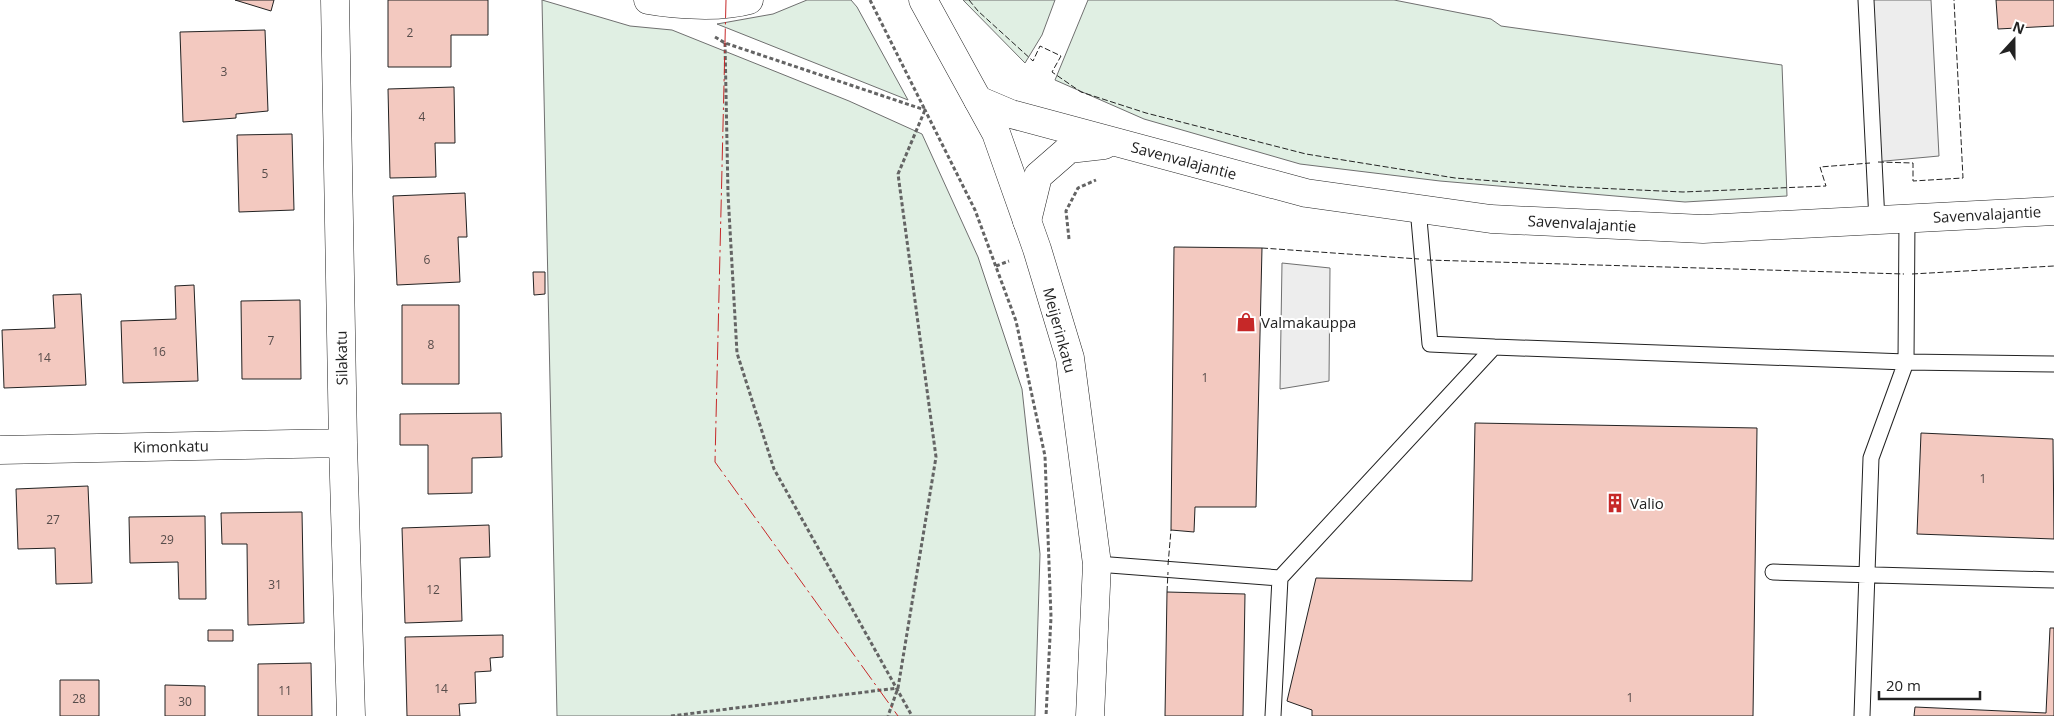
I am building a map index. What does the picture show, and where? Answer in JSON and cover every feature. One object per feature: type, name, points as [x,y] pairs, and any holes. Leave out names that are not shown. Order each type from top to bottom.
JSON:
[{"type":"street","name":"Silakatu","points":[[335,0],[343,443],[351,716]]},
{"type":"street","points":[[648,0],[671,4],[737,3],[749,0]]},
{"type":"street","name":"Meijerinkatu","points":[[923,0],[996,133],[1027,221],[1070,358],[1097,564],[1090,716]]},
{"type":"street","name":"Savenvalajantie","points":[[978,100],[1011,114],[1306,193],[1491,219],[1703,229],[2054,211]]},
{"type":"street","name":"Savenvalajantie","points":[[1027,221],[1038,176],[1069,149],[1119,143]]},
{"type":"street","name":"Kimonkatu","points":[[0,450],[343,443]]},
{"type":"lane","points":[[1866,0],[1877,221]]},
{"type":"lane","points":[[1418,208],[1430,344],[1906,362],[2054,364]]},
{"type":"lane","points":[[1862,716],[1871,458],[1906,362],[1907,219]]},
{"type":"lane","points":[[1274,716],[1280,578],[1494,347]]},
{"type":"lane","points":[[1097,564],[1280,578]]},
{"type":"lane","points":[[1773,572],[2054,580]]},
{"type":"path","points":[[870,0],[975,210],[1016,320],[1045,456],[1051,617],[1046,716]]},
{"type":"path","points":[[711,35],[725,43],[925,110]]},
{"type":"path","points":[[725,43],[728,194],[737,353],[774,469],[912,716]]},
{"type":"path","points":[[888,716],[898,688],[936,457],[898,174],[925,110]]},
{"type":"path","points":[[671,716],[898,688]]},
{"type":"green space","points":[[542,0],[630,26],[672,30],[849,101],[922,134],[978,257],[1022,389],[1040,554],[1035,716],[557,716]]},
{"type":"green space","points":[[807,0],[851,0],[857,7],[908,100],[717,24],[773,14]]},
{"type":"green space","points":[[963,0],[1055,0],[1042,35],[1025,63]]},
{"type":"green space","points":[[1088,0],[1394,0],[1491,19],[1501,26],[1782,65],[1787,196],[1685,202],[1440,181],[1300,164],[1144,119],[1055,80]]},
{"type":"shaded area","points":[[1866,0],[1931,0],[1939,156],[1874,162]]},
{"type":"shaded area","points":[[1282,263],[1330,268],[1329,381],[1280,389]]},
{"type":"building","points":[[235,0],[274,0],[271,11]]},
{"type":"building","points":[[388,0],[488,0],[488,35],[451,35],[451,67],[388,67]]},
{"type":"building","points":[[1996,0],[2054,0],[2054,26],[1998,29]]},
{"type":"building","points":[[265,30],[268,111],[236,114],[236,118],[183,122],[180,32]]},
{"type":"building","points":[[454,87],[455,143],[435,143],[436,177],[390,178],[388,89]]},
{"type":"building","points":[[292,134],[294,210],[239,212],[237,135]]},
{"type":"building","points":[[465,193],[467,237],[458,237],[460,282],[397,285],[393,196]]},
{"type":"building","points":[[1174,247],[1262,248],[1256,507],[1195,507],[1194,532],[1171,530]]},
{"type":"building","points":[[533,272],[545,272],[545,294],[534,295]]},
{"type":"building","points":[[194,285],[198,381],[123,383],[121,321],[176,319],[175,286]]},
{"type":"building","points":[[81,294],[86,385],[4,388],[2,330],[55,328],[53,295]]},
{"type":"building","points":[[300,300],[301,379],[242,379],[241,301]]},
{"type":"building","points":[[402,305],[459,305],[459,384],[402,384]]},
{"type":"building","points":[[501,413],[502,457],[472,458],[472,493],[428,494],[428,445],[400,445],[400,414]]},
{"type":"building","name":"Valio","points":[[1475,423],[1757,428],[1753,716],[1312,716],[1312,710],[1287,701],[1316,578],[1472,581]]},
{"type":"building","points":[[1921,433],[2053,439],[2054,539],[1917,534]]},
{"type":"building","points":[[88,486],[92,583],[56,584],[55,548],[18,549],[16,489]]},
{"type":"building","points":[[302,512],[304,623],[248,625],[247,544],[222,544],[221,513]]},
{"type":"building","points":[[205,516],[206,599],[179,599],[178,562],[130,563],[129,517]]},
{"type":"building","points":[[489,525],[490,557],[460,558],[462,621],[405,623],[402,528]]},
{"type":"building","points":[[1167,592],[1245,594],[1243,716],[1165,716]]},
{"type":"building","points":[[2050,628],[2054,628],[2054,716],[1914,716],[1915,707],[2046,713]]},
{"type":"building","points":[[208,630],[233,630],[233,641],[208,641]]},
{"type":"building","points":[[503,635],[503,657],[490,658],[491,671],[475,672],[476,703],[459,704],[460,716],[407,716],[405,637]]},
{"type":"building","points":[[311,663],[312,716],[258,716],[258,664]]},
{"type":"building","points":[[60,680],[99,680],[99,716],[60,716]]},
{"type":"building","points":[[165,685],[205,686],[205,716],[165,716]]},
{"type":"fence","points":[[969,0],[978,11],[1033,61],[1040,46],[1061,56],[1052,72],[1081,92],[1146,113],[1306,154],[1455,178],[1573,187],[1683,192],[1826,186],[1820,167],[1870,163]]},
{"type":"fence","points":[[1878,162],[1913,163],[1913,181],[1963,178],[1954,0]]},
{"type":"fence","points":[[1262,248],[1419,259]]},
{"type":"fence","points":[[1427,260],[1904,274]]},
{"type":"fence","points":[[1912,274],[2054,266]]},
{"type":"fence","points":[[1168,565],[1171,530]]},
{"type":"fence","points":[[1167,592],[1168,572]]},
{"type":"power","points":[[726,0],[715,462],[898,716]]},
{"type":"place","name":"Valmakauppa","points":[[1246,322]]},
{"type":"place","name":"Valio","points":[[1615,503]]}]
